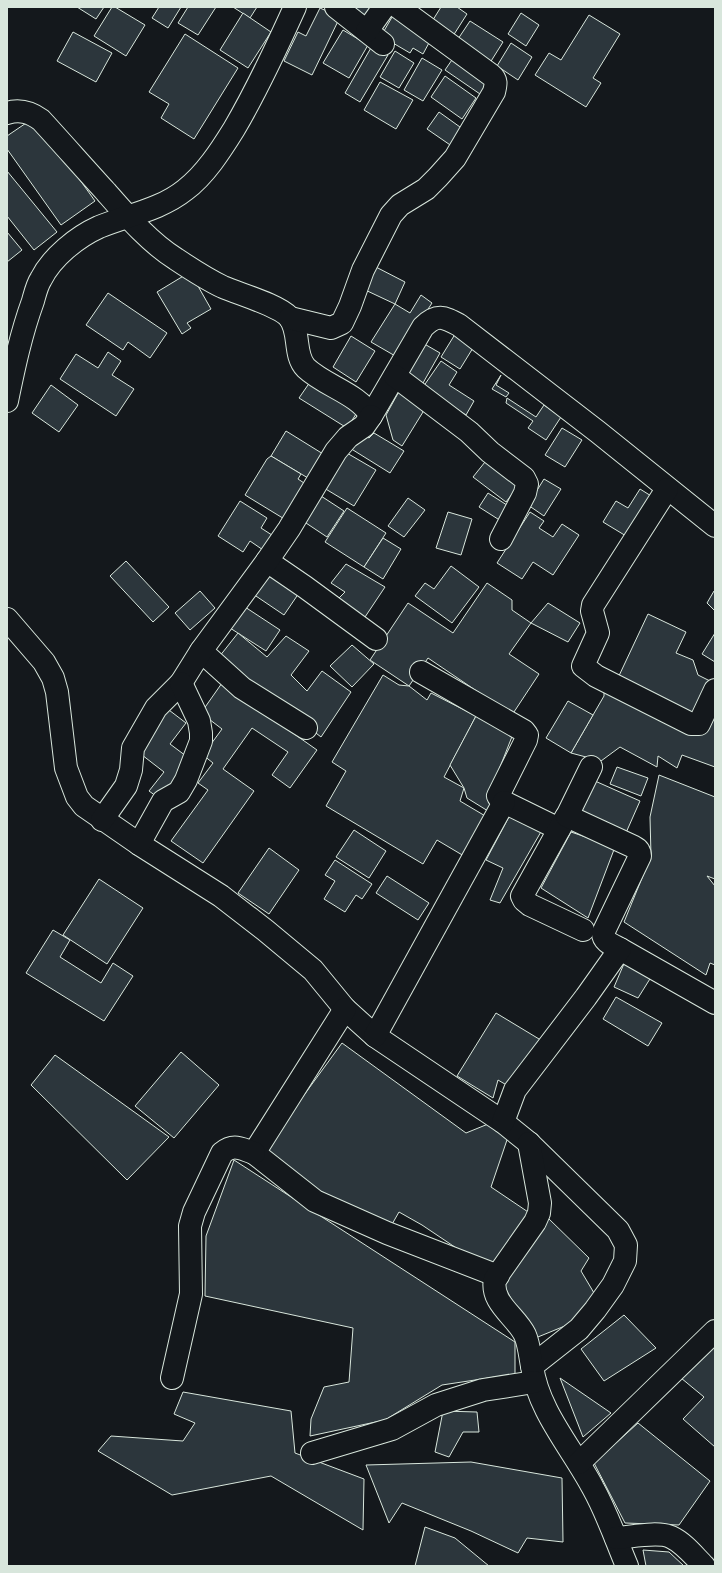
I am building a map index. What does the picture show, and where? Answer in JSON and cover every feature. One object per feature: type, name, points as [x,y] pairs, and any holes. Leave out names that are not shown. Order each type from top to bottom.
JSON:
[{"type":"street","points":[[7,401],[16,355],[30,309],[41,278],[54,260],[72,244],[98,228],[166,204],[186,190],[217,156],[253,96],[274,55],[295,7]]},
{"type":"street","points":[[336,7],[375,38],[384,7]]},
{"type":"street","points":[[7,113],[14,110],[23,111],[32,114],[41,120],[128,217],[158,245],[198,274],[273,308],[290,318],[331,328],[342,323],[363,270],[391,215],[400,205],[426,189],[455,158],[494,92],[496,83],[495,78],[398,7]]},
{"type":"street","points":[[290,318],[294,327],[302,364],[318,377],[366,407],[371,416]]},
{"type":"street","points":[[102,820],[126,786],[131,770],[133,748],[156,708],[181,683],[201,651],[289,530],[336,451],[348,437],[364,426],[423,327],[429,321],[436,318],[445,318],[459,325],[586,422],[667,489],[715,526]]},
{"type":"street","points":[[395,376],[469,432],[490,452],[524,478],[527,488],[501,539]]},
{"type":"street","points":[[667,489],[593,605],[592,611],[598,633],[583,666],[596,676],[691,724],[699,724],[715,690]]},
{"type":"street","points":[[267,561],[311,591],[376,639]]},
{"type":"street","points":[[7,619],[44,662],[53,678],[57,692],[66,768],[77,797],[84,806],[102,820],[221,896],[313,970],[345,1009],[375,1036],[503,1122],[529,1143],[618,1230],[626,1245],[625,1261],[613,1285],[595,1310],[579,1329],[533,1374],[443,1402],[392,1428],[312,1453]]},
{"type":"street","points":[[201,651],[242,688],[306,728]]},
{"type":"street","points":[[421,672],[524,731],[526,734],[526,740],[499,792],[498,796],[500,799],[504,802],[637,848],[640,856],[603,933],[603,937],[605,940],[620,949],[715,1003]]},
{"type":"street","points":[[139,844],[163,801],[179,792],[186,780],[201,741],[199,721],[181,683]]},
{"type":"street","points":[[583,930],[530,905],[522,896],[563,822],[591,767]]},
{"type":"street","points":[[375,1036],[504,802]]},
{"type":"street","points":[[503,1122],[515,1090],[586,997],[620,949]]},
{"type":"street","points":[[254,1153],[345,1009]]},
{"type":"street","points":[[529,1143],[540,1203],[539,1213],[535,1222],[495,1279],[494,1292],[525,1335],[533,1374],[544,1405],[602,1505],[627,1566]]},
{"type":"street","points":[[172,1378],[191,1294],[190,1226],[194,1212],[222,1153],[228,1148],[234,1146],[254,1153],[315,1201],[387,1233],[498,1276]]},
{"type":"street","points":[[578,1463],[715,1331]]},
{"type":"street","points":[[616,1538],[653,1535],[671,1537],[686,1548],[704,1566]]},
{"type":"building","points":[[77,7],[104,7],[96,19]]},
{"type":"building","points":[[112,7],[115,7],[145,25],[126,56],[94,36]]},
{"type":"building","points":[[159,7],[181,7],[168,28],[152,18]]},
{"type":"building","points":[[188,7],[216,7],[198,35],[178,23]]},
{"type":"building","points":[[233,7],[257,7],[250,18]]},
{"type":"building","points":[[354,7],[378,7],[369,22]]},
{"type":"building","points":[[441,7],[457,7],[467,14],[453,36],[431,23]]},
{"type":"building","points":[[320,8],[340,17],[312,75],[284,61],[298,32],[306,36]]},
{"type":"building","points":[[395,12],[430,41],[423,54],[413,48],[410,53],[381,36]]},
{"type":"building","points":[[243,13],[271,32],[248,68],[220,50]]},
{"type":"building","points":[[521,13],[539,25],[526,46],[508,34]]},
{"type":"building","points":[[589,15],[620,34],[593,78],[601,83],[586,107],[535,75],[549,53],[561,60]]},
{"type":"building","points":[[470,21],[503,42],[488,66],[454,45]]},
{"type":"building","points":[[343,30],[368,45],[349,78],[323,63]]},
{"type":"building","points":[[73,32],[112,53],[96,82],[57,61]]},
{"type":"building","points":[[185,34],[238,68],[194,139],[161,118],[169,104],[149,92]]},
{"type":"building","points":[[511,43],[532,57],[518,80],[497,66]]},
{"type":"building","points":[[372,46],[388,55],[360,102],[345,93]]},
{"type":"building","points":[[395,51],[414,63],[399,88],[380,77]]},
{"type":"building","points":[[456,54],[491,78],[480,94],[445,70]]},
{"type":"building","points":[[422,58],[442,70],[423,101],[404,90]]},
{"type":"building","points":[[445,76],[476,98],[462,119],[431,97]]},
{"type":"building","points":[[380,82],[413,100],[396,129],[364,110]]},
{"type":"building","points":[[439,112],[467,132],[456,149],[427,129]]},
{"type":"building","points":[[35,117],[95,201],[61,225],[7,149],[7,136]]},
{"type":"building","points":[[7,171],[57,232],[34,250],[7,216]]},
{"type":"building","points":[[7,232],[22,250],[7,262]]},
{"type":"building","points":[[372,265],[405,282],[395,304],[361,288]]},
{"type":"building","points":[[190,272],[211,309],[187,323],[191,328],[182,334],[157,292]]},
{"type":"building","points":[[108,293],[167,333],[150,358],[128,342],[123,350],[86,325]]},
{"type":"building","points":[[421,295],[432,303],[397,357],[371,342],[395,304],[410,313]]},
{"type":"building","points":[[457,331],[476,343],[460,369],[441,357]]},
{"type":"building","points":[[351,336],[375,351],[356,382],[333,367]]},
{"type":"building","points":[[421,342],[440,353],[423,383],[404,372]]},
{"type":"building","points":[[108,352],[121,361],[112,375],[134,389],[116,416],[60,379],[76,354],[98,368]]},
{"type":"building","points":[[441,361],[457,372],[449,385],[474,401],[466,415],[423,387]]},
{"type":"building","points":[[501,375],[496,385],[509,393],[506,397],[492,389]]},
{"type":"building","points":[[310,382],[358,411],[347,428],[299,398]]},
{"type":"building","points":[[51,385],[78,405],[59,432],[32,413]]},
{"type":"building","points":[[402,386],[412,396],[423,412],[402,446],[393,440],[386,415]]},
{"type":"building","points":[[507,398],[536,417],[544,405],[561,417],[546,440],[528,428],[533,421],[506,403]]},
{"type":"building","points":[[562,428],[582,440],[565,467],[545,455]]},
{"type":"building","points":[[286,431],[328,457],[313,481],[271,456]]},
{"type":"building","points":[[359,431],[369,438],[374,433],[404,451],[390,473],[345,445]]},
{"type":"building","points":[[340,449],[376,470],[354,506],[319,485]]},
{"type":"building","points":[[271,456],[301,474],[298,479],[307,485],[286,520],[245,495],[267,459]]},
{"type":"building","points":[[489,457],[522,481],[506,502],[473,477]]},
{"type":"building","points":[[544,479],[561,489],[544,516],[528,505]]},
{"type":"building","points":[[640,489],[656,499],[631,539],[603,522],[616,501],[628,508]]},
{"type":"building","points":[[488,493],[510,507],[501,521],[479,507]]},
{"type":"building","points":[[321,496],[344,511],[327,537],[303,521]]},
{"type":"building","points":[[408,498],[425,510],[404,537],[388,526]]},
{"type":"building","points":[[240,501],[267,518],[261,528],[275,537],[266,552],[250,541],[243,552],[218,536]]},
{"type":"building","points":[[347,508],[386,533],[364,567],[325,542]]},
{"type":"building","points":[[448,512],[472,519],[461,555],[436,548]]},
{"type":"building","points":[[530,512],[544,521],[539,528],[553,537],[562,524],[579,535],[553,575],[533,562],[522,579],[497,563]]},
{"type":"building","points":[[383,538],[401,549],[383,579],[364,567]]},
{"type":"building","points":[[126,561],[169,607],[153,622],[110,576]]},
{"type":"building","points":[[346,564],[385,587],[361,623],[334,603],[345,592],[331,583]]},
{"type":"building","points":[[451,566],[479,587],[452,623],[415,596],[425,583],[434,589]]},
{"type":"building","points":[[268,567],[301,590],[284,615],[250,592]]},
{"type":"building","points":[[487,583],[512,600],[512,610],[531,623],[509,654],[539,674],[512,715],[428,658],[409,686],[370,660],[408,603],[453,633]]},
{"type":"building","points":[[200,591],[215,608],[190,630],[175,613]]},
{"type":"building","points":[[715,591],[715,611],[707,603]]},
{"type":"building","points":[[548,603],[580,623],[568,642],[531,623]]},
{"type":"building","points":[[245,607],[280,630],[266,651],[230,628]]},
{"type":"building","points":[[648,614],[686,632],[676,653],[693,660],[698,675],[712,682],[695,717],[617,680]]},
{"type":"building","points":[[238,633],[267,657],[286,636],[309,651],[291,675],[307,691],[322,671],[351,692],[321,737],[219,657]]},
{"type":"building","points":[[715,633],[715,662],[702,654]]},
{"type":"building","points":[[352,645],[374,664],[352,687],[330,666]]},
{"type":"building","points":[[383,675],[399,685],[409,686],[427,700],[431,693],[476,716],[444,777],[464,788],[460,801],[492,820],[469,859],[437,840],[423,864],[326,806],[346,771],[332,762]]},
{"type":"building","points":[[222,683],[317,750],[290,788],[272,775],[288,752],[252,728],[223,769],[254,791],[203,863],[171,841],[208,790],[198,783],[213,763],[203,755],[222,729],[201,713]]},
{"type":"building","points":[[604,689],[698,732],[715,704],[715,767],[682,755],[677,768],[658,756],[657,767],[620,747],[601,761],[571,753],[604,696]]},
{"type":"building","points":[[568,701],[593,715],[571,753],[546,738]]},
{"type":"building","points":[[165,707],[186,723],[170,744],[194,762],[163,801],[149,791],[164,772],[133,748]]},
{"type":"building","points":[[476,716],[513,734],[491,790],[494,804],[488,811],[467,798],[464,788],[450,765]]},
{"type":"building","points":[[617,767],[648,778],[641,796],[610,784]]},
{"type":"building","points":[[659,775],[715,797],[715,879],[707,876],[715,886],[715,965],[710,963],[706,975],[624,922],[651,856],[650,817]]},
{"type":"building","points":[[595,781],[640,801],[625,835],[580,815]]},
{"type":"building","points":[[511,813],[542,830],[500,903],[490,900],[503,868],[486,860]]},
{"type":"building","points":[[354,830],[386,851],[369,878],[336,857]]},
{"type":"building","points":[[571,832],[615,847],[588,918],[541,888]]},
{"type":"building","points":[[269,848],[299,870],[269,914],[238,893]]},
{"type":"building","points":[[335,860],[372,884],[362,899],[356,895],[345,912],[324,899],[335,881],[325,875]]},
{"type":"building","points":[[387,876],[429,903],[418,920],[376,893]]},
{"type":"building","points":[[99,879],[143,908],[107,964],[63,935]]},
{"type":"building","points":[[53,930],[70,940],[60,957],[101,983],[113,963],[133,976],[104,1021],[26,973]]},
{"type":"building","points":[[626,959],[653,974],[638,998],[614,987]]},
{"type":"building","points":[[616,997],[662,1023],[648,1046],[603,1019]]},
{"type":"building","points":[[496,1013],[544,1042],[515,1090],[498,1080],[493,1098],[457,1076]]},
{"type":"building","points":[[342,1043],[466,1133],[493,1122],[509,1134],[491,1187],[537,1218],[498,1276],[422,1225],[399,1212],[387,1233],[258,1158]]},
{"type":"building","points":[[181,1052],[219,1085],[174,1138],[135,1106]]},
{"type":"building","points":[[55,1055],[169,1137],[127,1180],[31,1085]]},
{"type":"building","points":[[234,1160],[515,1342],[515,1374],[442,1385],[385,1420],[310,1436],[311,1419],[324,1387],[349,1382],[353,1328],[205,1296],[206,1236]]},
{"type":"building","points":[[548,1218],[589,1258],[581,1271],[597,1298],[577,1321],[533,1339],[502,1282]]},
{"type":"building","points":[[624,1315],[656,1348],[604,1381],[581,1349]]},
{"type":"building","points":[[715,1344],[715,1447],[683,1419],[704,1397],[681,1378]]},
{"type":"building","points":[[560,1378],[611,1413],[583,1437]]},
{"type":"building","points":[[183,1392],[291,1411],[295,1453],[364,1479],[363,1530],[271,1476],[172,1495],[98,1451],[111,1436],[183,1441],[195,1423],[174,1414]]},
{"type":"building","points":[[443,1411],[477,1412],[479,1432],[463,1432],[449,1457],[435,1452]]},
{"type":"building","points":[[638,1423],[710,1481],[679,1525],[625,1523],[594,1463]]},
{"type":"building","points":[[471,1462],[562,1478],[563,1542],[527,1538],[518,1553],[471,1531],[402,1503],[389,1523],[366,1465]]},
{"type":"building","points":[[425,1527],[455,1538],[489,1566],[415,1566]]},
{"type":"building","points":[[643,1550],[669,1552],[684,1566],[646,1566]]}]
